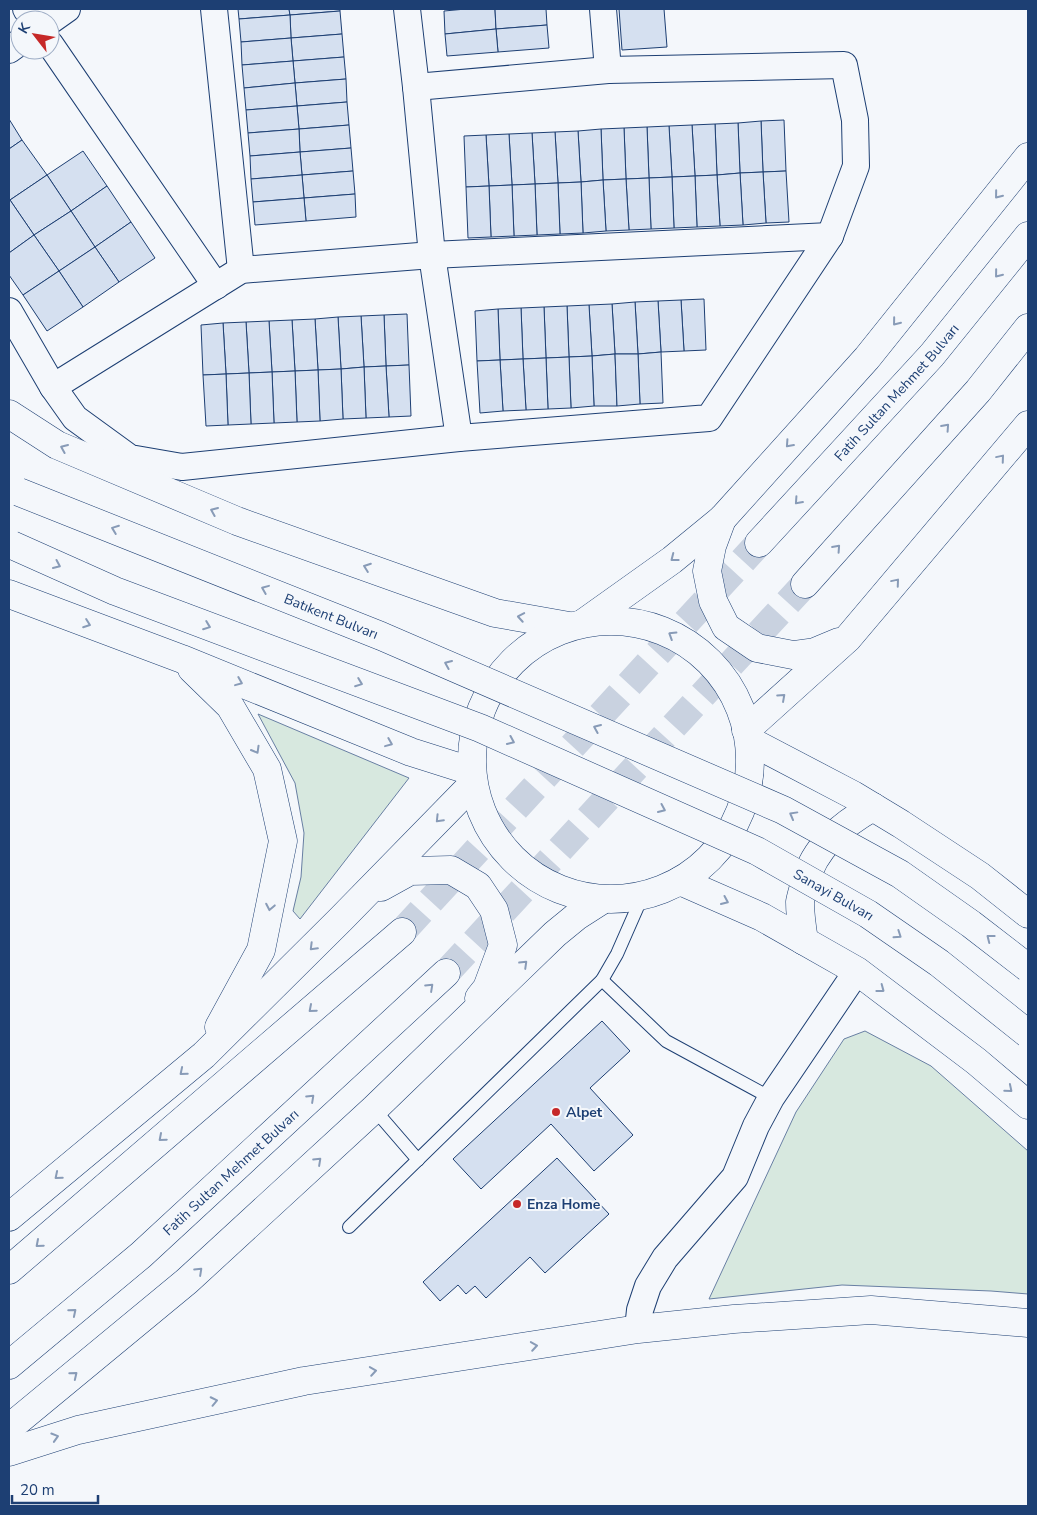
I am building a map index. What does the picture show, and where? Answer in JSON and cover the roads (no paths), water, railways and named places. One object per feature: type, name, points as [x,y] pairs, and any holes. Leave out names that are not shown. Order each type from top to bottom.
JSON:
[{"type":"main road","points":[[9,414],[57,445],[237,521],[495,613],[575,625],[617,620],[664,630],[706,656],[735,694],[748,735],[749,775],[742,810],[717,851],[680,881],[642,896],[602,900],[555,889],[515,862],[486,824],[472,778],[472,736],[493,684],[526,648],[575,625],[672,560],[722,519],[867,358],[1028,157]]},
{"type":"main road","name":"Fatih Sultan Mehmet Bulvarı","points":[[759,543],[932,355],[1028,236]]},
{"type":"main road","points":[[805,584],[978,391],[1028,328]]},
{"type":"main road","points":[[748,735],[848,638],[1028,425]]},
{"type":"main road","name":"Batıkent Bulvarı","points":[[19,492],[380,636],[783,810],[900,874],[971,924],[1028,968]]},
{"type":"main road","points":[[722,519],[712,546],[707,571],[713,601],[726,627],[757,648],[793,655],[815,652],[848,638]]},
{"type":"main road","name":"Sanayi Bulvarı","points":[[12,545],[115,591],[480,728],[756,851],[868,914],[940,963],[1028,1034]]},
{"type":"main road","points":[[9,594],[182,659],[472,778]]},
{"type":"main road","points":[[182,659],[230,706],[267,769],[283,841],[261,950],[204,1055]]},
{"type":"main road","points":[[748,735],[873,807],[980,876],[1028,914]]},
{"type":"main road","points":[[9,1217],[204,1055],[341,919],[472,778]]},
{"type":"main road","points":[[804,941],[800,900],[806,876],[816,855],[834,834],[854,818],[873,807]]},
{"type":"main road","points":[[341,919],[377,890],[410,871],[451,870],[478,886],[494,910],[503,945],[488,988],[454,1032]]},
{"type":"main road","points":[[680,881],[762,917],[857,971],[976,1061],[1028,1105]]},
{"type":"main road","points":[[9,1428],[187,1281],[374,1109],[556,934],[577,916],[602,900]]},
{"type":"main road","points":[[9,1270],[402,932]]},
{"type":"main road","name":"Fatih Sultan Mehmet Bulvarı","points":[[9,1365],[141,1256],[446,973]]},
{"type":"main road","points":[[9,1452],[78,1430],[304,1381],[638,1329],[734,1319],[871,1310],[1028,1323]]},
{"type":"street","points":[[214,9],[241,270]]},
{"type":"street","points":[[407,9],[432,255],[459,438]]},
{"type":"street","points":[[603,9],[608,70]]},
{"type":"street","points":[[60,59],[216,286]]},
{"type":"street","points":[[9,311],[53,387],[75,418],[130,458],[182,467],[459,438],[709,418],[830,236],[856,166],[855,120],[844,65],[608,70],[416,87]]},
{"type":"street","points":[[53,387],[241,270],[432,255],[830,236]]},
{"type":"street","points":[[638,1329],[640,1310],[648,1286],[665,1258],[735,1177],[756,1126],[771,1098],[857,971]]},
{"type":"lane","points":[[349,1227],[602,980],[617,954],[642,896]]},
{"type":"lane","points":[[602,980],[666,1041],[771,1098]]},
{"type":"lane","points":[[374,1109],[418,1160]]},
{"type":"tunnel","points":[[402,932],[759,543]]},
{"type":"tunnel","points":[[446,973],[805,584]]},
{"type":"place","name":"Alpet","points":[[556,1112]]},
{"type":"place","name":"Enza Home","points":[[517,1204]]}]
